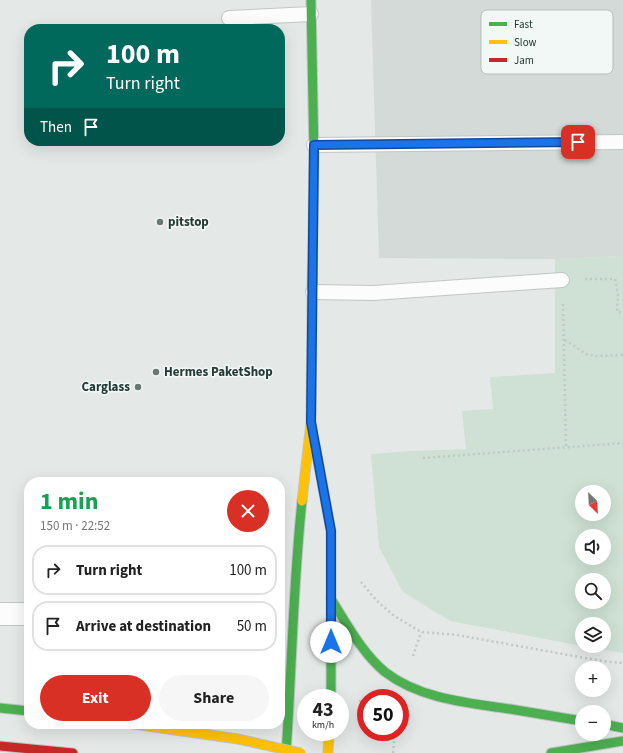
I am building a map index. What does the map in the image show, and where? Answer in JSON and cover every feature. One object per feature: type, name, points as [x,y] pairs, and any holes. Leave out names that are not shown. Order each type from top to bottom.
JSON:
[{"type":"main road","points":[[286,753],[298,540],[311,422],[314,145],[311,0]]},
{"type":"main road","points":[[311,422],[331,531],[331,689]]},
{"type":"main road","points":[[331,599],[365,652],[386,673],[404,684],[429,694],[472,704],[575,720]]},
{"type":"main road","points":[[0,708],[24,710]]},
{"type":"main road","points":[[611,725],[623,728]]},
{"type":"main road","points":[[168,729],[238,739],[301,753]]},
{"type":"main road","points":[[328,753],[329,741]]},
{"type":"main road","points":[[551,753],[623,741]]},
{"type":"main road","points":[[0,746],[73,753]]},
{"type":"street","points":[[0,614],[24,614]]},
{"type":"lane","points":[[229,18],[311,14]]},
{"type":"lane","points":[[314,145],[623,142]]},
{"type":"lane","points":[[313,292],[373,293],[562,280]]},
{"type":"path","points":[[566,447],[562,280],[615,279],[618,294],[617,312],[623,313]]},
{"type":"path","points":[[564,339],[586,354],[596,356],[623,355]]},
{"type":"path","points":[[423,458],[623,443]]},
{"type":"path","points":[[357,578],[376,601],[393,615],[421,632],[457,636],[623,663]]},
{"type":"path","points":[[393,753],[394,741]]},
{"type":"shaded area","points":[[371,0],[623,0],[623,256],[555,259],[379,258]]},
{"type":"green space","points":[[623,256],[623,653],[611,651],[611,617],[575,617],[575,645],[450,621],[403,592],[379,547],[371,454],[466,449],[462,411],[493,409],[490,377],[555,373],[555,259]]},
{"type":"traffic: fast","points":[[311,0],[314,156],[312,290]]},
{"type":"traffic: fast","points":[[315,445],[331,531],[331,689]]},
{"type":"traffic: fast","points":[[286,753],[302,501]]},
{"type":"traffic: fast","points":[[331,599],[355,638],[369,656],[385,672],[413,688],[429,694],[461,702],[575,720]]},
{"type":"traffic: fast","points":[[0,708],[24,710]]},
{"type":"traffic: fast","points":[[611,725],[623,728]]},
{"type":"traffic: fast","points":[[551,753],[623,741]]},
{"type":"traffic: slow","points":[[302,501],[311,422],[312,290]]},
{"type":"traffic: slow","points":[[168,729],[238,739],[301,753]]},
{"type":"traffic: slow","points":[[328,753],[329,741]]},
{"type":"traffic: jam","points":[[0,746],[73,753]]},
{"type":"place","name":"pitstop","points":[[160,222]]},
{"type":"place","name":"Hermes PaketShop","points":[[156,372]]},
{"type":"place","name":"Carglass","points":[[138,387]]},
{"type":"route","points":[[331,642],[331,531],[311,422],[314,145],[578,142]]}]
